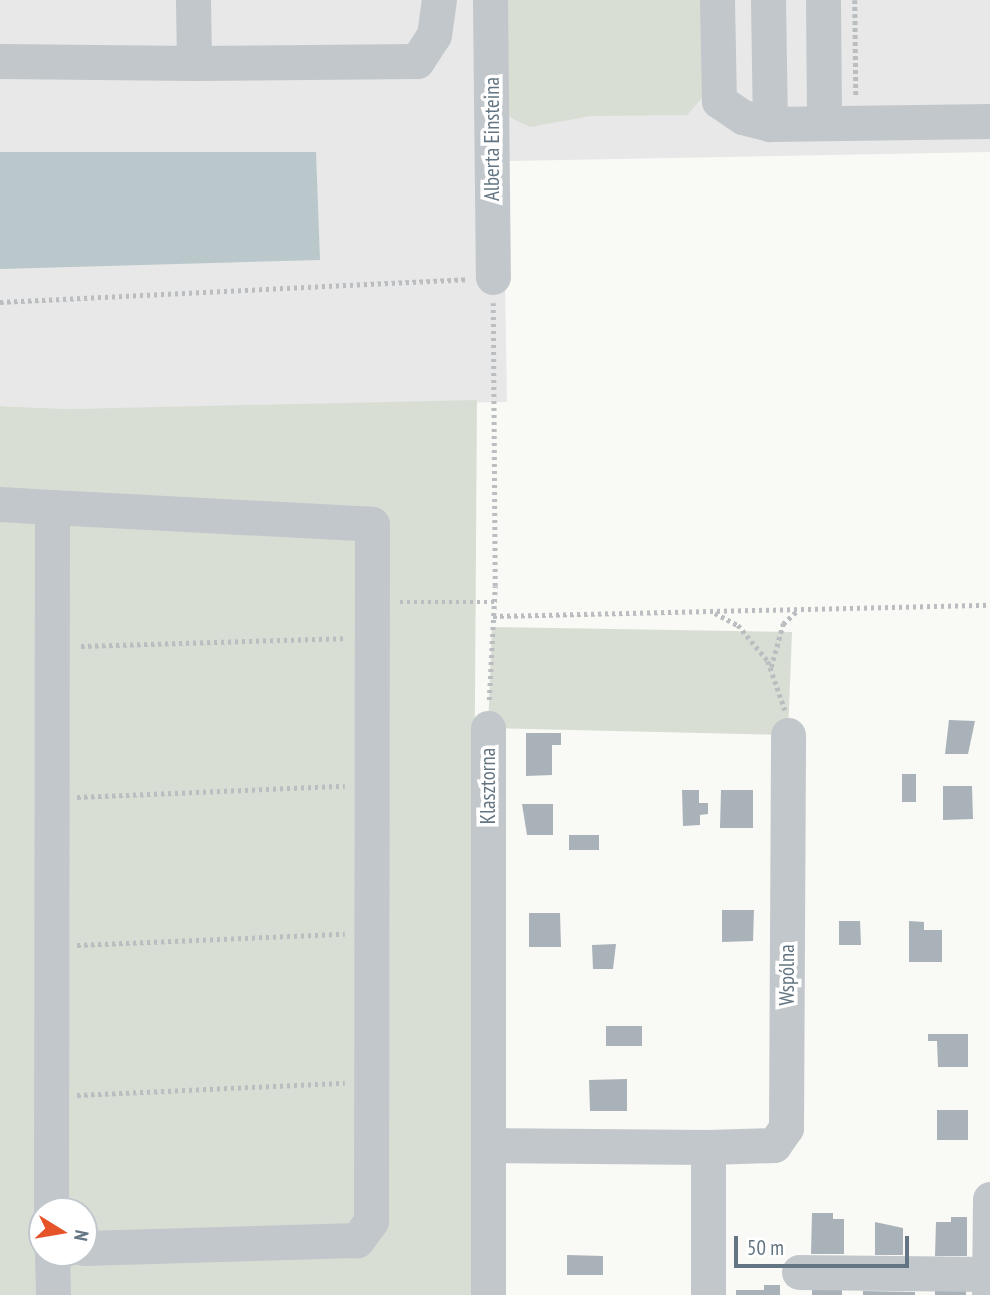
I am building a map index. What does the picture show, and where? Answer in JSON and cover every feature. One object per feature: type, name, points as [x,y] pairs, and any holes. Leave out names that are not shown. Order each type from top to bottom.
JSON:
[{"type":"street","points":[[193,0],[194,63]]},
{"type":"street","points":[[0,61],[417,61],[434,36],[439,0]]},
{"type":"street","name":"Alberta Einsteina","points":[[491,0],[493,277]]},
{"type":"street","points":[[717,0],[719,101],[743,117],[770,124],[990,121]]},
{"type":"street","points":[[768,0],[770,124]]},
{"type":"street","points":[[822,0],[824,123]]},
{"type":"street","points":[[0,504],[372,524],[371,1221],[357,1240],[98,1248]]},
{"type":"street","points":[[51,1197],[52,507]]},
{"type":"street","name":"Klasztorna","points":[[488,728],[488,1295]]},
{"type":"street","name":"Wspólna","points":[[489,1145],[767,1147],[784,1135],[788,734]]},
{"type":"street","points":[[708,1147],[708,1295]]},
{"type":"street","points":[[799,1272],[989,1284],[990,1199]]},
{"type":"street","points":[[52,1267],[53,1295]]},
{"type":"path","points":[[855,0],[856,98],[869,98]]},
{"type":"path","points":[[0,302],[493,277]]},
{"type":"path","name":"Klasztorna","points":[[488,728],[494,603],[493,277]]},
{"type":"path","points":[[372,602],[494,603]]},
{"type":"path","points":[[493,616],[990,605]]},
{"type":"path","points":[[771,669],[783,624],[798,610]]},
{"type":"path","points":[[711,611],[738,625],[771,669],[788,734]]},
{"type":"path","points":[[52,647],[372,637]]},
{"type":"path","points":[[52,798],[372,785]]},
{"type":"path","points":[[52,946],[372,933]]},
{"type":"path","points":[[52,1096],[372,1082]]},
{"type":"shaded area","points":[[0,0],[990,0],[990,152],[503,161],[507,402],[68,409],[0,406]]},
{"type":"shaded area","points":[[497,0],[701,0],[702,98],[687,115],[591,116],[530,127],[515,120],[508,115]]},
{"type":"shaded area","points":[[0,152],[316,152],[320,260],[0,269]]},
{"type":"shaded area","points":[[477,400],[471,1295],[0,1295],[0,406],[68,409]]},
{"type":"shaded area","points":[[492,627],[792,632],[788,735],[488,728]]},
{"type":"building","points":[[949,720],[975,721],[968,754],[945,754]]},
{"type":"building","points":[[526,733],[561,733],[561,745],[552,745],[552,775],[526,776]]},
{"type":"building","points":[[902,774],[916,774],[916,802],[902,802]]},
{"type":"building","points":[[943,786],[972,786],[973,819],[943,820]]},
{"type":"building","points":[[682,790],[699,790],[699,803],[708,803],[708,814],[700,815],[700,825],[683,826]]},
{"type":"building","points":[[721,790],[753,790],[753,828],[720,828]]},
{"type":"building","points":[[522,804],[553,804],[553,835],[527,835]]},
{"type":"building","points":[[569,835],[599,835],[599,850],[569,850]]},
{"type":"building","points":[[722,910],[754,910],[753,941],[722,942]]},
{"type":"building","points":[[529,913],[560,913],[561,947],[529,947]]},
{"type":"building","points":[[839,921],[860,921],[861,945],[839,945]]},
{"type":"building","points":[[909,921],[924,922],[924,930],[942,930],[942,962],[909,962]]},
{"type":"building","points":[[616,944],[613,969],[593,969],[592,945]]},
{"type":"building","points":[[606,1026],[642,1026],[642,1046],[606,1046]]},
{"type":"building","points":[[928,1034],[968,1034],[968,1067],[938,1067],[937,1041],[928,1041]]},
{"type":"building","points":[[627,1079],[627,1111],[590,1111],[589,1080]]},
{"type":"building","points":[[937,1110],[968,1110],[968,1140],[937,1140]]},
{"type":"building","points":[[812,1213],[833,1213],[833,1219],[844,1219],[844,1254],[811,1254]]},
{"type":"building","points":[[951,1217],[967,1217],[967,1256],[935,1256],[936,1222],[951,1222]]},
{"type":"building","points":[[875,1222],[903,1228],[903,1255],[875,1255]]},
{"type":"building","points":[[567,1255],[603,1256],[603,1275],[567,1275]]},
{"type":"building","points":[[764,1285],[780,1285],[780,1295],[736,1295],[736,1290],[764,1290]]},
{"type":"building","points":[[812,1289],[842,1290],[842,1295],[812,1295]]},
{"type":"building","points":[[935,1290],[966,1290],[966,1295],[935,1295]]},
{"type":"building","points":[[863,1291],[915,1292],[915,1295],[863,1295]]}]
